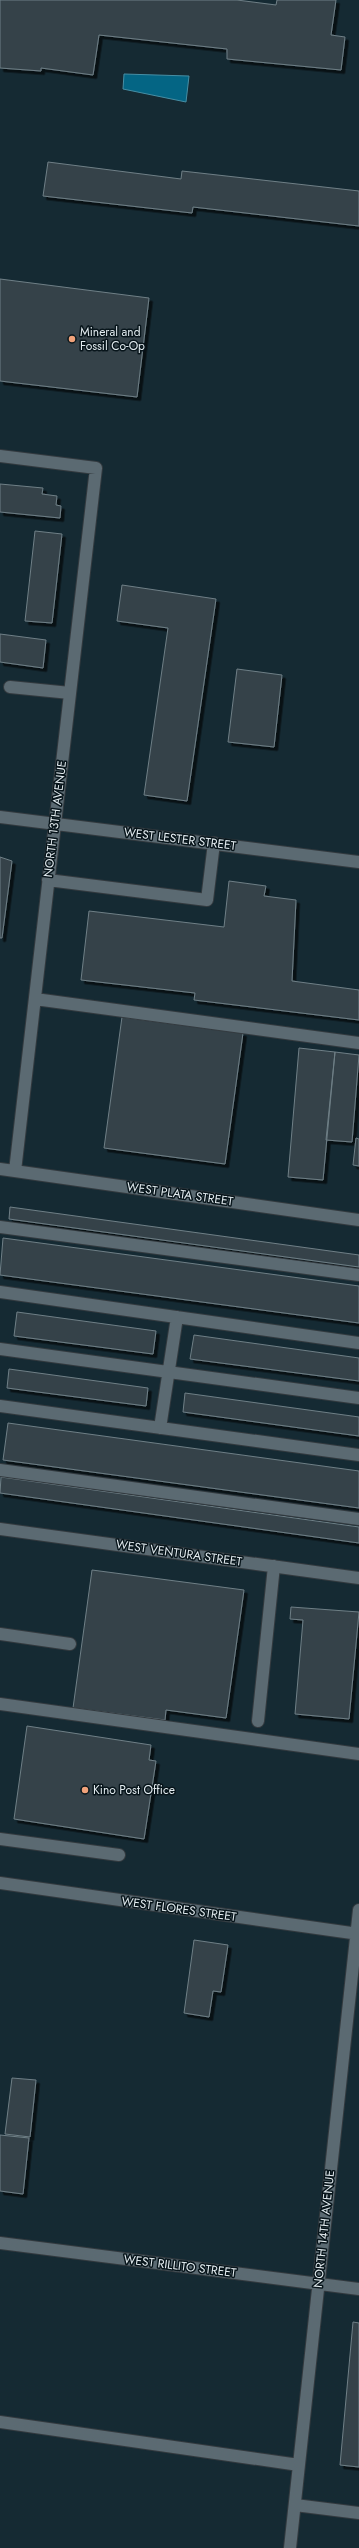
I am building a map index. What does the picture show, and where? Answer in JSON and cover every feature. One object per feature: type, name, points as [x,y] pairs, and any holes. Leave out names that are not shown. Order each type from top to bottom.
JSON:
[{"type":"street","name":"NORTH 13TH AVENUE","points":[[0,456],[96,468],[15,1171]]},
{"type":"street","points":[[10,687],[70,693]]},
{"type":"street","name":"WEST LESTER STREET","points":[[0,817],[359,862]]},
{"type":"street","points":[[48,880],[207,900],[214,844]]},
{"type":"street","points":[[35,999],[359,1043]]},
{"type":"street","name":"WEST PLATA STREET","points":[[0,1169],[359,1220]]},
{"type":"street","points":[[0,1227],[359,1275]]},
{"type":"street","points":[[0,1292],[359,1343]]},
{"type":"street","points":[[160,1428],[178,1317]]},
{"type":"street","points":[[0,1350],[359,1398]]},
{"type":"street","points":[[0,1406],[359,1456]]},
{"type":"street","points":[[0,1470],[359,1519]]},
{"type":"street","name":"WEST VENTURA STREET","points":[[0,1529],[359,1578]]},
{"type":"street","points":[[258,1720],[274,1566]]},
{"type":"street","points":[[0,1634],[70,1644]]},
{"type":"street","points":[[0,1704],[359,1754]]},
{"type":"street","points":[[0,1839],[119,1855]]},
{"type":"street","name":"WEST FLORES STREET","points":[[0,1883],[358,1934]]},
{"type":"street","name":"NORTH 14TH AVENUE","points":[[290,2548],[318,2283],[358,1934],[359,1910]]},
{"type":"street","name":"WEST RILLITO STREET","points":[[0,2243],[359,2289]]},
{"type":"street","points":[[0,2422],[299,2465]]},
{"type":"street","points":[[295,2505],[359,2513]]},
{"type":"shaded area","points":[[0,0],[359,0],[359,2548],[0,2548]]},
{"type":"water","points":[[124,74],[189,76],[186,102],[123,89]]},
{"type":"building","points":[[0,0],[237,0],[276,5],[277,0],[336,0],[331,35],[345,37],[341,70],[227,59],[227,49],[99,35],[93,75],[41,68],[41,71],[0,68]]},
{"type":"building","points":[[48,162],[181,179],[182,171],[359,191],[359,226],[193,207],[192,213],[43,196]]},
{"type":"building","name":"Mineral and Fossil Co-Op","points":[[0,279],[149,298],[137,397],[0,381]]},
{"type":"building","points":[[0,484],[43,488],[42,494],[57,496],[56,505],[61,506],[60,518],[0,512]]},
{"type":"building","points":[[35,531],[62,534],[52,623],[25,621]]},
{"type":"building","points":[[122,585],[216,599],[187,801],[144,795],[168,628],[117,621]]},
{"type":"building","points":[[0,634],[46,640],[43,668],[0,662]]},
{"type":"building","points":[[237,669],[282,675],[274,747],[228,742]]},
{"type":"building","points":[[0,857],[12,861],[2,938],[0,938]]},
{"type":"building","points":[[229,881],[266,886],[264,896],[296,900],[292,981],[359,990],[359,1020],[194,1000],[195,993],[81,980],[89,911],[224,927]]},
{"type":"building","points":[[122,1017],[243,1033],[225,1164],[104,1148]]},
{"type":"building","points":[[299,1048],[335,1052],[323,1180],[288,1177]]},
{"type":"building","points":[[335,1052],[359,1055],[352,1142],[326,1140]]},
{"type":"building","points":[[356,1138],[359,1139],[359,1166],[353,1165]]},
{"type":"building","points":[[10,1207],[359,1255],[359,1267],[9,1219]]},
{"type":"building","points":[[3,1238],[359,1286],[359,1323],[0,1275]]},
{"type":"building","points":[[17,1312],[156,1331],[153,1354],[14,1336]]},
{"type":"building","points":[[194,1335],[359,1358],[359,1381],[190,1359]]},
{"type":"building","points":[[9,1369],[148,1388],[146,1406],[7,1388]]},
{"type":"building","points":[[185,1393],[359,1417],[359,1436],[183,1412]]},
{"type":"building","points":[[8,1423],[359,1471],[359,1508],[3,1460]]},
{"type":"building","points":[[1,1477],[359,1527],[359,1543],[0,1493]]},
{"type":"building","points":[[92,1570],[244,1590],[226,1718],[166,1710],[165,1720],[73,1708]]},
{"type":"building","points":[[291,1607],[359,1612],[349,1719],[295,1714],[303,1620],[290,1619]]},
{"type":"building","name":"Kino Post Office","points":[[27,1726],[151,1745],[149,1760],[156,1761],[144,1839],[14,1819]]},
{"type":"building","points":[[194,1940],[228,1945],[221,1992],[213,1991],[209,2017],[184,2013]]},
{"type":"building","points":[[12,2078],[36,2080],[30,2137],[5,2134]]},
{"type":"building","points":[[0,2135],[29,2138],[23,2194],[0,2191]]},
{"type":"building","points":[[353,2322],[359,2323],[359,2467],[340,2465]]},
{"type":"place","name":"Mineral and Fossil Co-Op","points":[[72,339]]},
{"type":"place","name":"Kino Post Office","points":[[85,1790]]}]
